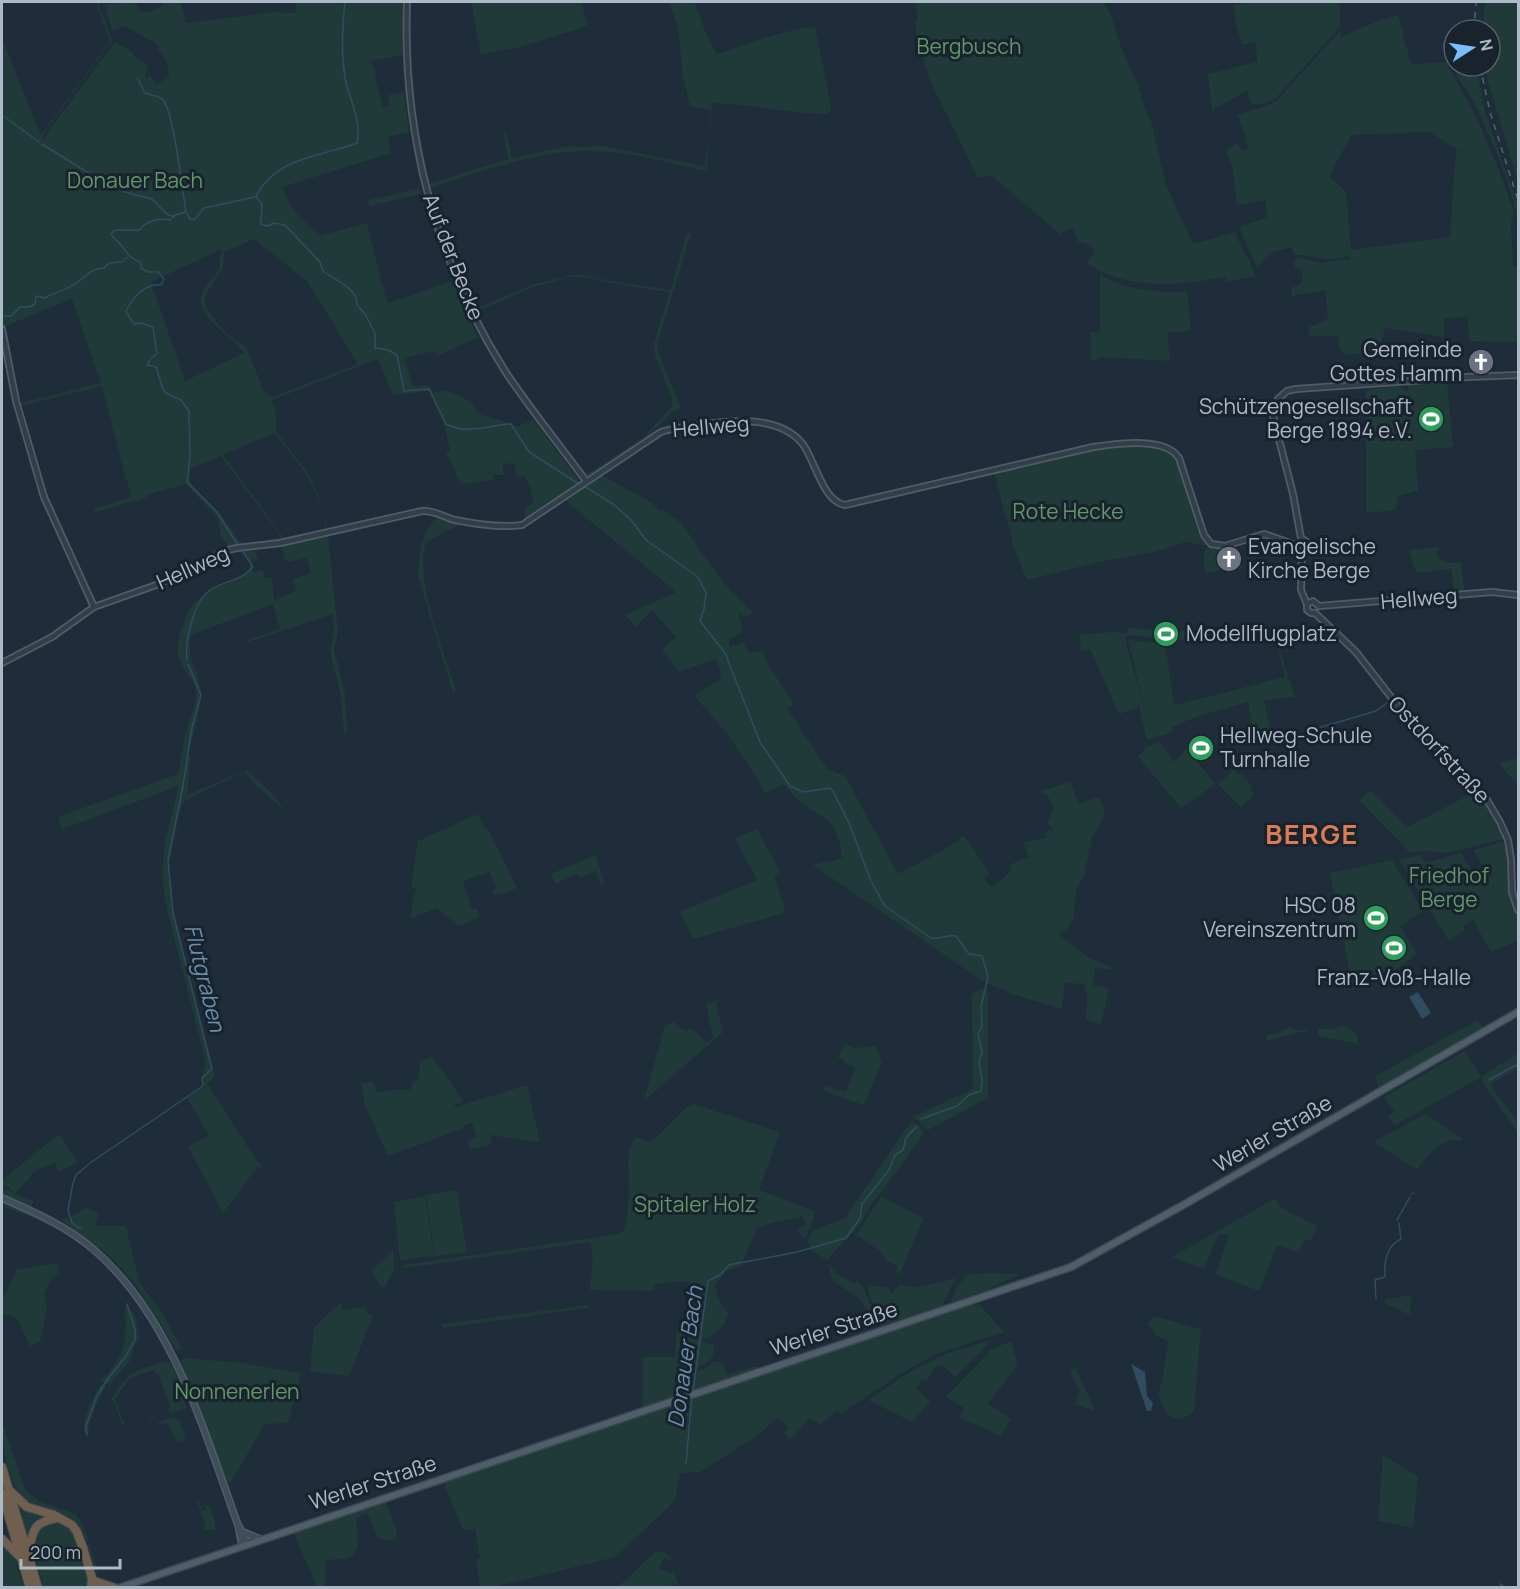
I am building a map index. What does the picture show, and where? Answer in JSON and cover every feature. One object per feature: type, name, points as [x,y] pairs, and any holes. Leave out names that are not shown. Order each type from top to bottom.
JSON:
[{"type":"highway","points":[[2,1467],[5,1491],[24,1556],[30,1587]]},
{"type":"highway","points":[[5,1491],[27,1507],[69,1522],[77,1532],[93,1583],[117,1587]]},
{"type":"highway","points":[[24,1556],[36,1527],[47,1519],[58,1518]]},
{"type":"highway","points":[[2,1539],[24,1556],[38,1587]]},
{"type":"main road","name":"Werler Straße","points":[[117,1587],[1071,1267],[1518,1012]]},
{"type":"main road","points":[[2,1198],[57,1224],[78,1237],[106,1260],[138,1298],[160,1333],[187,1388],[245,1545]]},
{"type":"main road","points":[[238,1525],[243,1532],[245,1545]]},
{"type":"main road","points":[[243,1532],[260,1539]]},
{"type":"street","name":"Auf der Becke","points":[[407,2],[407,62],[414,131],[426,188],[446,251],[472,313],[501,364],[528,405],[586,481]]},
{"type":"street","points":[[2,329],[16,401],[44,497],[94,607]]},
{"type":"street","points":[[1307,604],[1313,601],[1319,606],[1315,613],[1308,612],[1301,590],[1302,551],[1307,544],[1301,538],[1293,495],[1273,416],[1275,403],[1284,393],[1301,389],[1518,375]]},
{"type":"street","name":"Hellweg","points":[[2,663],[52,637],[94,607],[159,584],[218,554],[240,547],[280,543],[422,511],[432,511],[458,520],[519,526],[529,522],[661,432],[725,422],[759,423],[788,431],[806,448],[830,496],[838,503],[845,505],[1093,447],[1125,444],[1158,445],[1172,450],[1179,458],[1203,535],[1211,544],[1225,546],[1267,534],[1293,544]]},
{"type":"street","points":[[1301,538],[1295,540],[1293,544],[1296,549],[1302,551]]},
{"type":"street","name":"Hellweg","points":[[1319,606],[1492,592],[1518,595]]},
{"type":"street","name":"Ostdorfstraße","points":[[1315,613],[1356,652],[1398,706],[1487,800],[1508,840],[1512,892],[1518,910]]},
{"type":"green space","name":"Donauer Bach","points":[[96,2],[98,2],[112,41],[48,128],[42,138],[43,141],[115,42],[134,53],[133,55],[147,65],[146,79],[150,76],[157,85],[169,76],[167,63],[158,49],[159,46],[125,26],[112,31],[105,5],[135,2],[140,11],[148,13],[162,6],[161,2],[181,2],[186,23],[281,11],[282,13],[296,13],[295,2],[402,2],[402,55],[371,61],[377,74],[374,75],[383,107],[389,106],[389,95],[404,92],[409,132],[388,137],[391,153],[282,187],[294,211],[319,236],[367,223],[387,302],[452,281],[478,337],[437,356],[435,351],[404,358],[413,386],[427,385],[435,393],[445,390],[470,401],[479,414],[516,427],[533,420],[583,485],[589,484],[602,475],[652,503],[660,511],[662,509],[681,523],[725,585],[754,614],[743,617],[742,613],[739,614],[743,629],[729,640],[730,647],[743,642],[749,653],[760,651],[764,653],[766,661],[794,704],[787,708],[828,770],[845,776],[898,874],[964,836],[990,873],[985,877],[985,881],[993,887],[1012,870],[1010,865],[1029,858],[1023,842],[1046,838],[1046,831],[1053,830],[1048,822],[1054,808],[1047,795],[1040,791],[1071,782],[1078,804],[1099,797],[1105,810],[1100,827],[1092,837],[1084,876],[1076,890],[1073,920],[1069,927],[1059,935],[1089,958],[1111,966],[1111,970],[1095,968],[1093,985],[1109,988],[1101,1024],[1086,1020],[1085,984],[1065,983],[1062,1009],[1012,994],[984,982],[813,865],[842,858],[840,844],[833,826],[825,818],[801,803],[783,784],[765,793],[733,742],[694,696],[722,678],[716,659],[678,672],[662,650],[676,637],[652,610],[636,627],[625,615],[675,593],[674,590],[560,496],[525,523],[525,507],[533,504],[531,490],[525,476],[516,477],[515,463],[503,464],[504,475],[493,473],[494,480],[461,484],[446,453],[450,450],[444,425],[430,393],[427,391],[393,395],[378,359],[272,400],[276,413],[276,431],[310,476],[321,503],[308,478],[274,433],[223,455],[283,537],[311,532],[243,546],[247,550],[256,552],[258,560],[251,562],[254,572],[262,570],[266,578],[272,578],[274,601],[296,591],[293,579],[311,573],[307,558],[285,561],[281,546],[426,512],[459,525],[426,542],[423,558],[432,616],[456,690],[453,693],[418,576],[424,537],[437,517],[425,514],[328,536],[338,632],[334,650],[345,693],[347,733],[344,733],[341,696],[330,651],[334,632],[333,614],[248,642],[247,640],[280,629],[273,604],[191,635],[190,652],[199,679],[201,702],[188,755],[191,755],[187,795],[247,770],[275,796],[287,816],[244,772],[184,801],[169,863],[173,908],[215,1077],[207,1083],[256,1160],[263,1167],[263,1169],[258,1166],[223,1213],[188,1147],[209,1135],[187,1098],[205,1087],[201,1081],[206,1063],[167,910],[162,875],[165,841],[179,786],[62,829],[58,817],[178,774],[196,693],[193,682],[178,655],[178,643],[183,624],[195,602],[211,590],[239,577],[249,570],[250,564],[236,545],[230,547],[221,536],[218,518],[186,484],[95,512],[94,509],[131,497],[102,386],[21,406],[20,403],[101,383],[72,299],[3,327],[2,38],[41,135],[110,42]],"holes":[[[254,239],[307,281],[358,364],[272,397],[264,392],[246,346],[233,339],[221,328],[204,302],[207,292],[223,268],[224,252]],[[222,249],[218,271],[205,288],[201,299],[202,307],[212,321],[244,353],[185,381],[151,282]],[[221,456],[280,535],[279,538],[242,544],[221,515],[190,483],[190,469]]]},
{"type":"green space","points":[[471,2],[581,2],[588,26],[516,48],[481,54]]},
{"type":"green space","points":[[669,2],[695,2],[706,34],[717,54],[777,34],[815,27],[831,106],[829,114],[712,103],[707,171],[616,153],[566,152],[507,164],[430,188],[450,251],[475,309],[531,285],[579,274],[671,290],[686,233],[691,234],[657,345],[681,408],[673,411],[646,439],[592,475],[588,476],[584,472],[589,473],[644,437],[672,406],[672,399],[655,355],[654,343],[670,292],[585,277],[571,277],[533,287],[475,313],[448,251],[427,184],[508,159],[504,132],[506,131],[512,158],[564,147],[603,146],[704,166],[709,141],[710,110],[690,106],[683,76],[678,28]]},
{"type":"green space","name":"Bergbusch","points":[[915,2],[1103,2],[1111,15],[1122,50],[1136,79],[1151,121],[1166,185],[1193,244],[1236,232],[1255,276],[1227,282],[1225,277],[1171,284],[1136,282],[1119,278],[1086,263],[1095,253],[1089,245],[1078,242],[1074,230],[1070,228],[1060,234],[991,175],[978,178],[930,81],[917,36],[915,25],[918,15]]},
{"type":"green space","points":[[1249,2],[1340,2],[1340,27],[1276,98],[1263,104],[1250,103],[1247,91],[1212,110],[1208,74],[1257,62],[1256,42],[1242,45],[1235,20],[1234,5]]},
{"type":"green space","points":[[1485,2],[1518,2],[1518,182],[1488,78],[1502,78],[1502,18],[1484,18]]},
{"type":"green space","points":[[1398,15],[1411,64],[1442,62],[1442,78],[1455,78],[1476,116],[1514,212],[1511,221],[1513,266],[1518,267],[1518,342],[1469,341],[1468,317],[1444,318],[1444,337],[1385,328],[1378,352],[1347,355],[1339,348],[1338,336],[1310,336],[1309,327],[1328,318],[1325,290],[1292,296],[1291,288],[1300,285],[1303,277],[1300,269],[1295,268],[1294,260],[1302,258],[1321,263],[1349,259],[1349,256],[1327,260],[1294,255],[1291,247],[1270,253],[1257,267],[1243,238],[1240,226],[1268,218],[1265,200],[1237,205],[1232,166],[1226,150],[1238,143],[1242,151],[1248,149],[1237,115],[1269,105],[1277,100],[1340,31],[1341,37],[1380,20]],"holes":[[[1429,132],[1497,175],[1456,150],[1450,237],[1351,250],[1346,192],[1330,177],[1352,135]]]},
{"type":"green space","points":[[1458,78],[1478,78],[1485,111],[1518,205],[1518,224],[1511,193],[1491,140],[1469,94]]},
{"type":"green space","points":[[420,188],[421,194],[369,206],[368,200]]},
{"type":"green space","points":[[1100,274],[1109,280],[1131,287],[1154,291],[1187,292],[1191,331],[1167,333],[1170,361],[1099,357],[1099,360],[1091,361],[1090,332],[1100,332]]},
{"type":"green space","points":[[1447,380],[1453,447],[1415,450],[1418,491],[1398,496],[1395,510],[1366,513],[1366,391],[1400,386],[1408,392],[1408,383]]},
{"type":"green space","name":"Rote Hecke","points":[[1112,446],[1163,448],[1177,459],[1197,530],[1207,546],[1186,542],[1154,552],[1094,563],[1027,580],[1014,548],[994,472]]},
{"type":"green space","name":"Donauer Bach","points":[[430,501],[428,508],[325,531],[322,508],[327,528],[427,506]]},
{"type":"green space","points":[[1440,547],[1436,553],[1439,559],[1449,563],[1461,563],[1465,595],[1455,595],[1451,569],[1416,573],[1409,550]]},
{"type":"green space","points":[[1205,548],[1233,548],[1243,568],[1206,573],[1203,560]]},
{"type":"green space","points":[[1128,628],[1204,632],[1206,634],[1183,640],[1127,635],[1126,643],[1146,715],[1128,640],[1165,644],[1174,704],[1179,704],[1285,677],[1274,632],[1295,697],[1264,700],[1271,732],[1253,730],[1248,702],[1198,716],[1172,727],[1173,732],[1147,740],[1139,707],[1119,714],[1090,649],[1081,651],[1080,635],[1126,633]]},
{"type":"green space","points":[[1159,742],[1174,762],[1186,749],[1216,784],[1181,808],[1138,757],[1146,747]]},
{"type":"green space","points":[[1518,758],[1518,786],[1499,763]]},
{"type":"green space","points":[[1234,770],[1246,785],[1238,774],[1240,773],[1252,786],[1249,788],[1253,796],[1241,807],[1218,784]]},
{"type":"green space","points":[[1371,790],[1407,827],[1477,791],[1492,813],[1504,839],[1447,853],[1424,851],[1410,853],[1359,800]]},
{"type":"green space","points":[[478,814],[484,828],[488,829],[517,888],[501,894],[493,894],[496,887],[489,872],[463,881],[472,910],[477,908],[480,917],[458,926],[437,908],[410,919],[417,889],[411,887],[418,840]]},
{"type":"green space","points":[[757,829],[780,872],[774,876],[784,913],[693,939],[680,912],[757,880],[735,838]]},
{"type":"green space","name":"Friedhof Berge","points":[[1503,842],[1507,851],[1508,889],[1512,905],[1518,915],[1518,941],[1491,952],[1473,920],[1463,926],[1465,930],[1449,941],[1399,860],[1421,855],[1426,863],[1461,853],[1474,875],[1484,868],[1473,850]]},
{"type":"green space","points":[[596,855],[604,885],[601,886],[597,871],[580,878],[577,874],[555,884],[551,874]]},
{"type":"green space","name":"HSC 08 Vereinszentrum","points":[[1392,860],[1423,911],[1400,926],[1417,954],[1395,970],[1352,984],[1330,873]]},
{"type":"green space","points":[[983,988],[988,989],[988,1098],[928,1130],[913,1117],[973,1089],[972,994]]},
{"type":"green space","points":[[718,1001],[716,1003],[723,1032],[644,1101],[664,1028],[673,1021],[686,1032],[690,1028],[707,1042],[713,1037],[706,1004]]},
{"type":"green space","points":[[1478,1020],[1483,1028],[1379,1088],[1375,1076]]},
{"type":"green space","points":[[1345,1025],[1356,1033],[1359,1044],[1318,1036],[1318,1029],[1332,1029]]},
{"type":"green space","points":[[1290,1026],[1309,1033],[1301,1032],[1266,1041],[1266,1035],[1278,1033]]},
{"type":"green space","points":[[845,1044],[854,1048],[875,1046],[882,1062],[864,1105],[823,1091],[825,1086],[846,1092],[854,1066],[838,1058]]},
{"type":"green space","points":[[1465,1051],[1481,1077],[1395,1125],[1387,1117],[1394,1111],[1384,1097]]},
{"type":"green space","points":[[1518,1053],[1518,1068],[1491,1084],[1518,1122],[1518,1133],[1483,1083],[1481,1077]]},
{"type":"green space","points":[[432,1056],[464,1102],[454,1105],[455,1107],[527,1085],[540,1142],[489,1135],[492,1141],[490,1145],[470,1149],[467,1142],[476,1137],[472,1123],[388,1156],[365,1105],[361,1083],[373,1081],[377,1093],[399,1089],[411,1091],[413,1081],[418,1081],[420,1062]]},
{"type":"green space","name":"Spitaler Holz","points":[[693,1104],[780,1132],[759,1190],[814,1211],[814,1218],[805,1238],[797,1230],[805,1225],[802,1217],[757,1228],[741,1266],[726,1271],[715,1286],[719,1301],[729,1314],[715,1334],[702,1339],[702,1342],[714,1345],[713,1355],[706,1364],[693,1369],[694,1373],[708,1367],[714,1361],[723,1363],[726,1375],[757,1366],[758,1368],[643,1407],[643,1357],[675,1357],[677,1325],[686,1325],[689,1281],[654,1284],[653,1291],[590,1290],[592,1259],[590,1242],[405,1268],[403,1265],[619,1234],[625,1229],[632,1144],[636,1137],[647,1142],[652,1141]]},
{"type":"green space","points":[[1425,1114],[1462,1138],[1461,1141],[1453,1140],[1440,1144],[1417,1170],[1374,1142]]},
{"type":"green space","points":[[912,1120],[924,1133],[871,1204],[861,1223],[828,1261],[810,1250],[808,1241],[813,1230],[845,1218]]},
{"type":"green space","points":[[59,1134],[78,1162],[58,1172],[55,1163],[36,1170],[15,1194],[34,1201],[29,1212],[70,1233],[67,1234],[2,1206],[2,1188],[13,1192],[9,1187],[2,1186],[2,1180]]},
{"type":"green space","points":[[457,1190],[467,1252],[435,1256],[426,1195]]},
{"type":"green space","points":[[425,1196],[434,1256],[400,1260],[394,1202]]},
{"type":"green space","points":[[881,1197],[923,1218],[900,1274],[896,1272],[898,1266],[884,1260],[885,1257],[880,1251],[856,1235]]},
{"type":"green space","points":[[1276,1198],[1280,1207],[1317,1226],[1311,1241],[1305,1239],[1299,1252],[1277,1245],[1259,1291],[1216,1274],[1229,1234],[1218,1235],[1204,1269],[1172,1257]]},
{"type":"green space","points":[[88,1207],[98,1214],[95,1226],[126,1226],[140,1284],[159,1308],[182,1348],[177,1351],[134,1282],[110,1256],[65,1223],[64,1217],[72,1221],[71,1216]]},
{"type":"green space","points":[[393,1250],[394,1268],[386,1287],[381,1287],[371,1271]]},
{"type":"green space","points":[[57,1263],[59,1272],[51,1280],[44,1293],[47,1309],[40,1342],[30,1346],[18,1320],[10,1315],[2,1315],[2,1297],[17,1269]]},
{"type":"green space","points":[[828,1264],[837,1274],[854,1284],[857,1281],[863,1286],[878,1325],[875,1327],[860,1299],[833,1281]]},
{"type":"green space","points":[[1020,1274],[986,1290],[951,1302],[956,1288],[967,1275]]},
{"type":"green space","points":[[956,1278],[940,1306],[880,1326],[868,1290],[870,1285],[889,1288],[891,1294],[899,1285],[918,1287]]},
{"type":"green space","points":[[1411,1295],[1410,1315],[1384,1303],[1386,1299]]},
{"type":"green space","points":[[341,1302],[342,1310],[366,1307],[367,1314],[373,1315],[350,1374],[347,1376],[310,1371],[314,1327]]},
{"type":"green space","points":[[127,1304],[135,1315],[139,1338],[130,1361],[109,1385],[99,1380],[107,1375],[121,1353],[125,1338],[125,1305]]},
{"type":"green space","points":[[979,1304],[1004,1332],[934,1355],[842,1413],[836,1411],[820,1425],[809,1419],[790,1440],[784,1433],[789,1427],[778,1418],[755,1437],[700,1472],[680,1473],[675,1501],[615,1557],[494,1587],[480,1587],[476,1559],[480,1558],[475,1529],[463,1530],[442,1479],[641,1415],[946,1312]]},
{"type":"green space","points":[[588,1305],[588,1308],[443,1328],[442,1324]]},
{"type":"green space","points":[[1153,1316],[1201,1329],[1194,1411],[1184,1418],[1170,1416],[1158,1395],[1168,1343],[1167,1340],[1157,1336],[1148,1324]]},
{"type":"green space","points":[[992,1340],[955,1377],[943,1365],[940,1367],[937,1364],[927,1381],[922,1378],[917,1388],[930,1402],[912,1422],[868,1400],[905,1375],[944,1354]]},
{"type":"green space","points":[[1011,1341],[1018,1365],[988,1404],[1011,1419],[1000,1436],[959,1417],[964,1408],[946,1397],[992,1349]]},
{"type":"green space","name":"Nonnenerlen","points":[[184,1358],[243,1363],[301,1373],[288,1423],[265,1424],[230,1483],[227,1481],[179,1363]]},
{"type":"green space","points":[[170,1362],[184,1392],[183,1399],[186,1408],[161,1416],[169,1413],[170,1408],[158,1373],[155,1374],[154,1370],[130,1378],[115,1399],[123,1422],[126,1423],[120,1427],[122,1425],[114,1401],[111,1400],[121,1384],[133,1374],[147,1367]]},
{"type":"green space","points":[[1076,1368],[1095,1411],[1075,1404],[1079,1391],[1070,1370]]},
{"type":"green space","points":[[101,1384],[106,1387],[94,1409],[88,1434],[85,1435],[84,1422]]},
{"type":"green space","points":[[173,1417],[180,1421],[186,1438],[182,1443],[180,1439],[178,1444],[170,1426],[165,1423],[160,1425],[159,1422]]},
{"type":"green space","points":[[2,1420],[25,1490],[39,1501],[76,1514],[84,1526],[100,1578],[85,1535],[77,1523],[64,1515],[39,1508],[28,1502],[13,1483],[5,1457]]},
{"type":"green space","points":[[1383,1455],[1418,1477],[1413,1528],[1378,1521]]},
{"type":"green space","points":[[385,1499],[397,1536],[392,1541],[378,1538],[367,1513],[356,1519],[358,1542],[355,1553],[346,1559],[326,1561],[325,1587],[318,1588],[293,1532]]},
{"type":"green space","points":[[16,1501],[51,1516],[29,1542],[21,1516],[25,1514],[22,1514]]},
{"type":"green space","points":[[197,1501],[202,1511],[206,1510],[204,1506],[209,1505],[215,1522],[215,1530],[204,1530],[205,1525]]},
{"type":"green space","points":[[56,1521],[71,1531],[76,1539],[84,1559],[88,1587],[44,1587],[35,1557],[35,1539],[38,1531],[45,1525]]},
{"type":"green space","points":[[2,1542],[14,1556],[23,1587],[2,1587]]},
{"type":"green space","points":[[655,1552],[665,1552],[674,1561],[664,1558],[659,1568],[671,1574],[674,1571],[679,1586],[672,1583],[670,1587],[618,1587]]},
{"type":"water","points":[[1418,992],[1431,1013],[1422,1019],[1409,997]]},
{"type":"water","points":[[1131,1364],[1145,1372],[1147,1396],[1153,1403],[1151,1411],[1147,1411]]},
{"type":"waterway","name":"Donauer Bach","points":[[345,2],[343,59],[345,78],[358,127],[357,143],[300,160],[275,173],[256,196],[262,204],[261,224],[285,225],[320,262],[323,271],[350,289],[357,305],[365,314],[375,333],[375,348],[388,350],[397,355],[404,391],[429,389],[446,424],[454,427],[470,429],[511,424],[529,452],[579,484]]},
{"type":"waterway","points":[[138,79],[145,93],[161,98],[166,105],[174,133],[186,212]]},
{"type":"waterway","points":[[2,115],[39,142]]},
{"type":"waterway","points":[[42,144],[103,182],[125,192],[152,199],[172,216],[186,212],[190,219],[194,220],[204,208],[255,197]]},
{"type":"waterway","points":[[176,215],[170,220],[153,220],[139,230],[115,230],[111,234],[133,259],[140,262],[142,269],[148,272],[158,272],[164,279],[161,285],[150,286],[140,292],[126,312],[134,324],[141,323],[153,327],[157,354],[147,365],[156,367],[163,389],[166,393],[181,400],[189,411],[190,454],[187,482],[217,512],[239,547]]},
{"type":"waterway","points":[[2,316],[11,316],[20,307],[35,304],[36,296],[44,298],[64,290],[92,271],[104,268],[109,263],[122,262],[127,258]]},
{"type":"waterway","name":"Donauer Bach","points":[[584,486],[613,504],[631,520],[646,540],[698,577],[706,593],[700,621],[725,653],[760,742],[790,786],[804,792],[830,788],[833,791],[849,823],[871,881],[885,906],[931,938],[956,936],[969,954],[982,956],[988,977],[981,1006],[982,1027],[978,1034],[982,1052],[979,1062],[981,1091],[969,1095],[957,1106],[921,1119]]},
{"type":"waterway","name":"Flutgraben","points":[[187,660],[187,643],[191,623],[203,597],[214,587],[243,576],[253,567],[242,550]]},
{"type":"waterway","name":"Flutgraben","points":[[81,1229],[72,1223],[68,1210],[76,1175],[203,1086],[202,1078],[212,1069],[173,913],[168,860],[192,727],[201,695],[188,664]]},
{"type":"waterway","points":[[1311,730],[1376,711],[1387,703]]},
{"type":"waterway","points":[[1489,1080],[1518,1064]]},
{"type":"waterway","name":"Donauer Bach","points":[[693,1391],[708,1281],[721,1274],[729,1265],[797,1252],[846,1238],[860,1218],[862,1204],[889,1170],[895,1155],[903,1150],[906,1138],[917,1126]]},
{"type":"waterway","points":[[1397,1220],[1410,1197]]},
{"type":"waterway","points":[[1376,1299],[1375,1280],[1385,1277],[1389,1250],[1401,1239],[1399,1223]]},
{"type":"waterway","name":"Flutgraben","points":[[87,1435],[86,1426],[97,1396],[135,1340],[135,1330],[127,1304]]},
{"type":"waterway","name":"Donauer Bach","points":[[686,1464],[692,1396]]},
{"type":"waterway","points":[[1500,1584],[1507,1588]]},
{"type":"railway","points":[[1475,18],[1476,2]]},
{"type":"railway","points":[[1483,78],[1490,112],[1518,200]]},
{"type":"place","name":"Gemeinde Gottes Hamm","points":[[1481,362]]},
{"type":"place","name":"Schützengesellschaft Berge 1894 e.V.","points":[[1431,419]]},
{"type":"place","name":"Evangelische Kirche Berge","points":[[1229,559]]},
{"type":"place","name":"Modellflugplatz","points":[[1166,634]]},
{"type":"place","name":"Hellweg-Schule Turnhalle","points":[[1201,748]]},
{"type":"place","name":"HSC 08 Vereinszentrum","points":[[1376,918]]},
{"type":"place","name":"Franz-Voß-Halle","points":[[1394,948]]},
{"type":"district","name":"BERGE","points":[[1312,835]]}]
